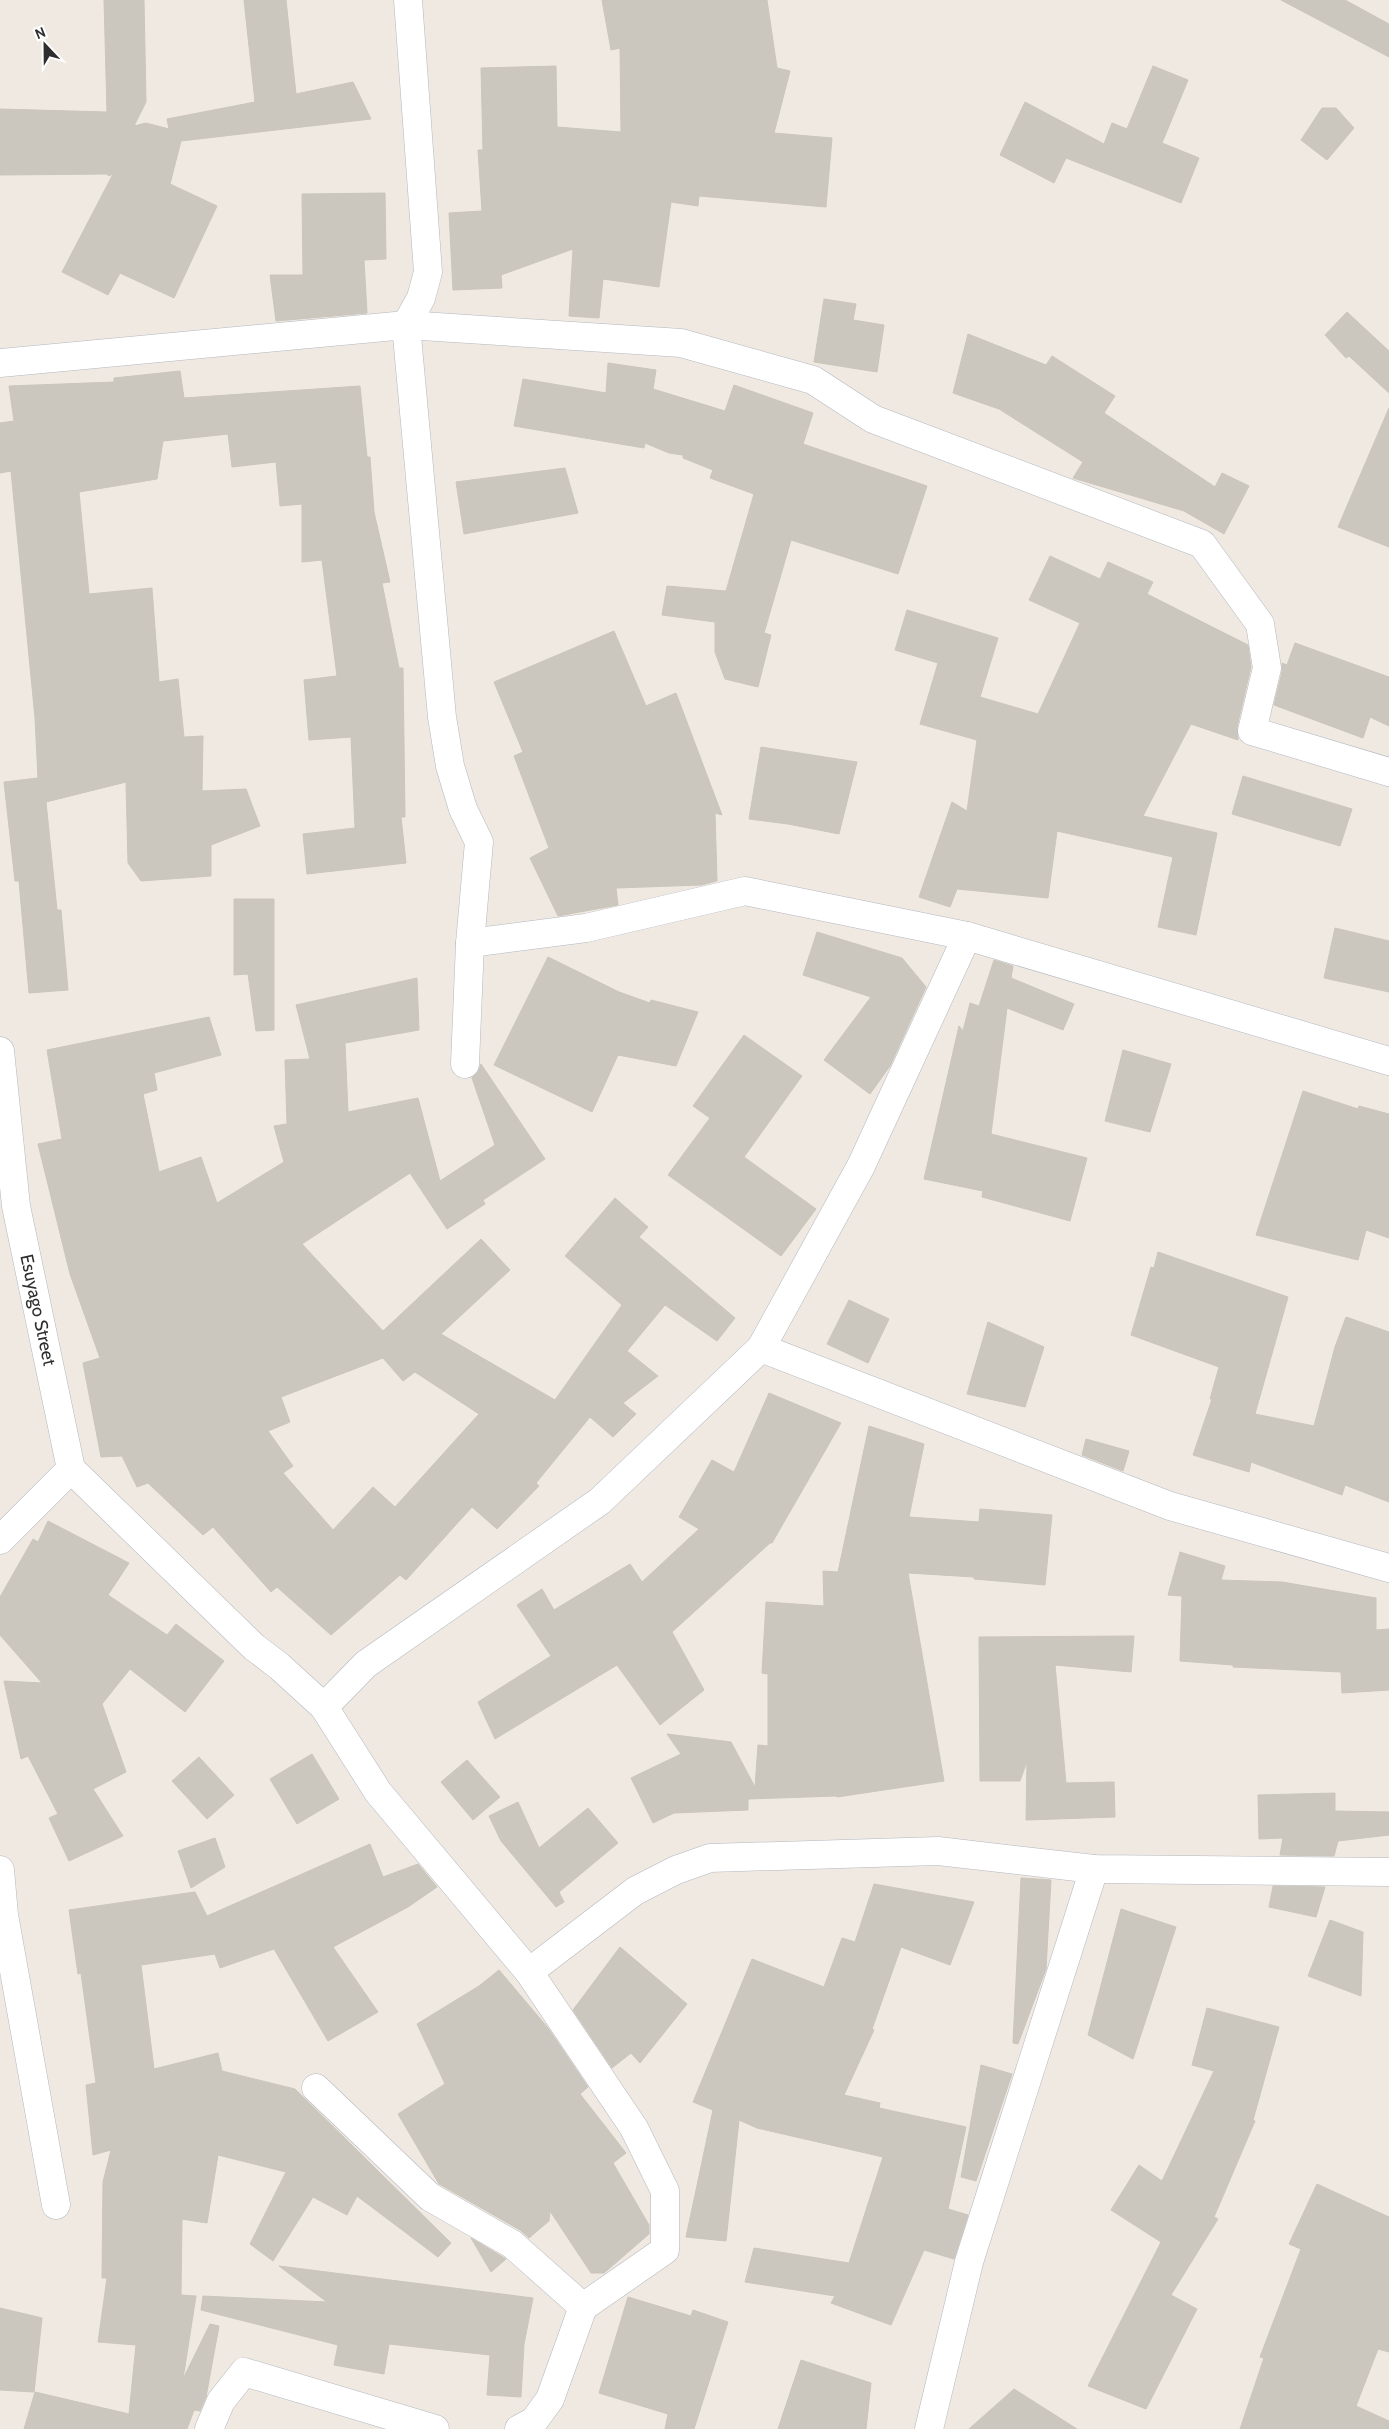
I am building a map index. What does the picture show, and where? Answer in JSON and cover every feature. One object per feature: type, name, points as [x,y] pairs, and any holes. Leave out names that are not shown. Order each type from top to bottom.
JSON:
[{"type":"street","points":[[408,0],[428,272],[420,298],[406,325],[442,717],[450,766],[463,809],[480,842],[470,942],[465,1064]]},
{"type":"street","points":[[0,363],[406,325],[681,343],[813,380],[873,419],[1202,544],[1260,624],[1267,668],[1252,731],[1389,772]]},
{"type":"street","points":[[470,942],[586,928],[745,891],[967,936],[1389,1061]]},
{"type":"street","points":[[324,1707],[366,1664],[600,1502],[762,1348],[861,1166],[967,936]]},
{"type":"street","name":"Esuyago Street","points":[[0,1051],[16,1206],[71,1469]]},
{"type":"street","points":[[762,1348],[1170,1506],[1389,1568]]},
{"type":"street","points":[[0,1540],[71,1469],[254,1647],[279,1666],[324,1707],[378,1792],[529,1972],[634,2128],[665,2190],[665,2250],[583,2307],[550,2399],[534,2420],[519,2429]]},
{"type":"street","points":[[529,1972],[635,1891],[676,1870],[710,1858],[938,1851],[1094,1869],[1389,1872]]},
{"type":"street","points":[[930,2429],[969,2262],[1094,1869]]},
{"type":"street","points":[[0,1870],[4,1915],[56,2205]]},
{"type":"street","points":[[316,2088],[430,2197],[512,2244],[583,2307]]},
{"type":"street","points":[[209,2429],[221,2401],[244,2372],[435,2429]]},
{"type":"building","points":[[104,0],[144,0],[146,102],[134,126],[146,123],[169,129],[167,119],[255,102],[244,0],[286,0],[296,94],[353,82],[371,119],[181,141],[170,184],[217,206],[174,298],[120,273],[108,295],[62,272],[113,174],[108,176],[108,174],[0,175],[0,109],[107,112]]},
{"type":"building","points":[[602,0],[767,0],[777,68],[790,71],[774,133],[832,138],[826,207],[699,196],[698,206],[671,202],[659,287],[603,279],[599,318],[569,316],[573,249],[501,275],[502,288],[453,290],[449,213],[482,211],[478,150],[483,150],[481,68],[556,66],[557,127],[621,132],[620,48],[611,50]]},
{"type":"building","points":[[1281,0],[1345,0],[1389,24],[1389,57]]},
{"type":"building","points":[[1153,66],[1188,80],[1162,143],[1199,158],[1181,203],[1066,158],[1054,183],[1000,155],[1025,102],[1104,144],[1112,123],[1127,129]]},
{"type":"building","points":[[1322,108],[1336,108],[1354,128],[1327,160],[1301,140]]},
{"type":"building","points":[[385,193],[386,259],[364,260],[367,313],[276,321],[270,275],[303,275],[302,194]]},
{"type":"building","points":[[824,299],[856,304],[853,320],[884,325],[877,372],[814,362]]},
{"type":"building","points":[[1347,312],[1389,351],[1389,393],[1349,356],[1346,358],[1325,335]]},
{"type":"building","points":[[968,334],[1046,365],[1052,356],[1115,396],[1104,413],[1215,487],[1222,473],[1249,486],[1224,534],[1184,511],[1073,478],[1083,462],[999,409],[953,393]]},
{"type":"building","points":[[608,363],[656,370],[653,389],[725,411],[734,385],[813,413],[803,444],[927,486],[898,574],[791,540],[764,633],[771,635],[758,687],[725,679],[715,652],[715,622],[662,615],[667,586],[726,591],[754,494],[710,478],[713,470],[683,458],[683,455],[669,453],[645,443],[644,448],[514,426],[523,379],[606,393]]},
{"type":"building","points":[[180,371],[184,398],[360,386],[367,457],[370,457],[374,512],[390,582],[382,583],[399,668],[403,668],[405,817],[401,817],[406,863],[307,874],[303,834],[355,828],[351,737],[309,740],[304,680],[337,676],[322,560],[302,562],[302,504],[280,506],[276,462],[232,467],[228,434],[163,441],[157,479],[79,492],[89,594],[152,588],[159,682],[178,679],[184,737],[203,736],[202,791],[246,789],[260,826],[211,845],[211,876],[141,881],[128,863],[126,782],[46,802],[57,910],[61,910],[68,990],[29,993],[19,881],[15,881],[4,782],[38,778],[35,718],[11,471],[0,473],[0,423],[14,421],[9,386],[114,382],[114,378]]},
{"type":"building","points":[[1389,408],[1389,547],[1338,527]]},
{"type":"building","points":[[565,468],[578,513],[464,534],[456,482]]},
{"type":"building","points":[[1050,556],[1100,579],[1108,562],[1153,582],[1147,594],[1248,645],[1251,667],[1237,727],[1238,740],[1191,724],[1143,816],[1217,833],[1196,935],[1158,927],[1173,857],[1057,831],[1048,898],[957,889],[950,907],[919,897],[952,802],[967,811],[977,740],[920,724],[938,663],[895,650],[907,610],[998,638],[980,697],[1038,714],[1080,623],[1029,600]]},
{"type":"building","points":[[614,631],[646,706],[676,693],[722,815],[715,813],[717,881],[701,885],[616,888],[618,905],[558,916],[530,858],[549,848],[514,756],[523,752],[494,682]]},
{"type":"building","points":[[1295,643],[1389,677],[1389,726],[1370,717],[1363,738],[1274,705],[1282,672],[1282,663],[1287,665]]},
{"type":"building","points":[[761,747],[857,762],[839,834],[749,819]]},
{"type":"building","points":[[1243,776],[1352,809],[1340,846],[1232,814]]},
{"type":"building","points":[[234,899],[274,899],[274,1030],[256,1031],[248,974],[234,975]]},
{"type":"building","points":[[1335,928],[1389,941],[1389,992],[1324,978]]},
{"type":"building","points":[[817,932],[902,958],[926,987],[890,1066],[870,1094],[824,1060],[871,997],[803,975]]},
{"type":"building","points":[[548,957],[619,992],[650,1003],[651,1000],[698,1012],[676,1066],[618,1055],[592,1112],[494,1065]]},
{"type":"building","points":[[994,960],[1013,966],[1011,978],[1074,1004],[1063,1030],[1007,1008],[991,1134],[1087,1158],[1070,1221],[982,1197],[983,1191],[924,1179],[959,1026],[963,1031],[970,1003],[979,1006]]},
{"type":"building","points":[[417,978],[419,1030],[345,1043],[348,1112],[418,1098],[440,1181],[495,1145],[472,1078],[478,1072],[481,1064],[545,1159],[483,1200],[485,1204],[447,1229],[410,1173],[302,1244],[383,1331],[481,1239],[510,1270],[441,1334],[555,1400],[622,1305],[565,1256],[615,1198],[648,1227],[639,1237],[735,1318],[717,1341],[665,1305],[627,1351],[658,1376],[623,1403],[636,1414],[613,1437],[590,1417],[536,1483],[539,1486],[497,1529],[472,1507],[406,1580],[400,1575],[331,1635],[277,1587],[271,1592],[213,1527],[203,1535],[148,1483],[137,1487],[122,1456],[101,1457],[83,1363],[100,1358],[70,1274],[38,1144],[62,1139],[47,1050],[209,1017],[221,1055],[154,1073],[157,1090],[143,1094],[159,1172],[201,1157],[217,1203],[284,1162],[274,1126],[287,1124],[285,1060],[310,1059],[296,1005]],"holes":[[[383,1358],[403,1381],[415,1372],[479,1414],[395,1507],[373,1487],[333,1530],[283,1473],[293,1466],[268,1431],[290,1422],[281,1397]]]},
{"type":"building","points":[[744,1035],[802,1076],[744,1157],[816,1209],[781,1256],[668,1175],[710,1118],[693,1106]]},
{"type":"building","points":[[1123,1050],[1171,1064],[1150,1132],[1105,1121]]},
{"type":"building","points":[[1303,1091],[1358,1109],[1359,1106],[1389,1114],[1389,1238],[1366,1230],[1358,1260],[1256,1235]]},
{"type":"building","points":[[1158,1252],[1288,1297],[1255,1414],[1314,1426],[1335,1347],[1346,1317],[1389,1332],[1389,1502],[1345,1485],[1342,1495],[1251,1462],[1249,1472],[1193,1455],[1212,1399],[1210,1399],[1219,1367],[1131,1335],[1151,1267],[1154,1268]]},
{"type":"building","points":[[849,1300],[889,1319],[868,1363],[827,1344]]},
{"type":"building","points":[[988,1322],[1044,1347],[1025,1407],[967,1394]]},
{"type":"building","points":[[769,1393],[841,1423],[772,1543],[672,1632],[704,1690],[660,1725],[617,1665],[495,1739],[478,1702],[551,1656],[517,1605],[542,1589],[554,1610],[630,1564],[642,1582],[699,1529],[679,1517],[712,1460],[734,1472]]},
{"type":"building","points":[[869,1426],[924,1444],[909,1517],[979,1522],[980,1509],[1052,1515],[1045,1585],[974,1579],[974,1577],[908,1573],[944,1781],[837,1797],[748,1799],[748,1810],[674,1813],[653,1823],[631,1778],[681,1754],[667,1734],[731,1742],[755,1787],[758,1745],[768,1746],[768,1674],[762,1673],[766,1602],[824,1606],[823,1571],[838,1572]]},
{"type":"building","points":[[1086,1439],[1129,1451],[1123,1471],[1082,1455]]},
{"type":"building","points":[[48,1521],[129,1563],[108,1595],[167,1635],[176,1624],[224,1661],[185,1712],[130,1669],[102,1704],[126,1772],[93,1789],[123,1836],[69,1861],[49,1818],[58,1814],[28,1756],[21,1759],[4,1681],[42,1683],[0,1635],[0,1597],[33,1539],[38,1542]]},
{"type":"building","points":[[1180,1552],[1225,1566],[1221,1580],[1282,1582],[1376,1598],[1376,1630],[1389,1629],[1389,1690],[1342,1693],[1341,1672],[1233,1667],[1233,1665],[1180,1661],[1182,1596],[1168,1595]]},
{"type":"building","points":[[1134,1636],[1131,1672],[1055,1665],[1066,1783],[1114,1782],[1115,1817],[1026,1820],[1027,1761],[1020,1781],[980,1781],[979,1637]]},
{"type":"building","points":[[312,1754],[339,1799],[297,1824],[270,1779]]},
{"type":"building","points":[[199,1757],[234,1795],[207,1819],[172,1781]]},
{"type":"building","points":[[467,1760],[500,1797],[473,1820],[441,1782]]},
{"type":"building","points":[[1335,1793],[1335,1811],[1389,1812],[1389,1835],[1338,1841],[1334,1856],[1280,1855],[1283,1838],[1259,1839],[1258,1795]]},
{"type":"building","points":[[518,1802],[539,1848],[588,1808],[618,1843],[559,1892],[564,1902],[556,1907],[501,1841],[489,1816]]},
{"type":"building","points":[[215,1838],[225,1867],[191,1888],[178,1851]]},
{"type":"building","points":[[370,1844],[383,1877],[418,1864],[437,1887],[408,1907],[333,1947],[378,2012],[328,2041],[274,1949],[220,1968],[215,1954],[141,1965],[154,2069],[218,2053],[222,2071],[295,2089],[451,2243],[438,2257],[357,2196],[347,2215],[313,2197],[273,2261],[250,2244],[286,2172],[218,2155],[207,2223],[182,2219],[181,2295],[196,2296],[183,2379],[210,2324],[219,2326],[206,2397],[200,2411],[194,2410],[187,2429],[24,2429],[35,2392],[129,2414],[136,2345],[98,2342],[107,2278],[102,2278],[103,2182],[111,2150],[93,2155],[86,2085],[96,2083],[81,1973],[78,1974],[69,1910],[195,1892],[207,1916]]},
{"type":"building","points":[[1021,1878],[1051,1880],[1046,1969],[1018,2044],[1013,2043]]},
{"type":"building","points":[[874,1884],[974,1902],[950,1965],[901,1947],[872,2029],[874,2030],[844,2095],[880,2103],[879,2108],[966,2127],[948,2209],[968,2215],[954,2259],[924,2250],[891,2325],[831,2303],[835,2296],[745,2282],[754,2248],[849,2263],[883,2157],[757,2128],[739,2120],[726,2241],[686,2237],[713,2110],[693,2102],[752,1959],[824,1987],[842,1938],[855,1942]]},
{"type":"building","points":[[1273,1886],[1325,1887],[1316,1917],[1269,1907]]},
{"type":"building","points":[[1121,1909],[1176,1927],[1133,2059],[1088,2035]]},
{"type":"building","points":[[1330,1920],[1363,1932],[1361,1996],[1308,1976]]},
{"type":"building","points":[[620,1947],[687,2004],[640,2063],[631,2053],[612,2068],[573,2010]]},
{"type":"building","points":[[499,1970],[548,2028],[588,2087],[580,2094],[626,2153],[613,2163],[649,2225],[649,2234],[604,2273],[591,2273],[550,2211],[549,2221],[529,2238],[520,2230],[439,2184],[398,2114],[445,2084],[417,2024],[479,1986]]},
{"type":"building","points":[[1207,2008],[1279,2027],[1253,2120],[1255,2121],[1214,2217],[1218,2219],[1171,2295],[1197,2309],[1146,2409],[1088,2386],[1161,2242],[1111,2210],[1139,2165],[1162,2181],[1214,2071],[1192,2065]]},
{"type":"building","points":[[981,2065],[1012,2074],[976,2181],[961,2177]]},
{"type":"building","points":[[1317,2184],[1389,2217],[1389,2352],[1378,2349],[1356,2406],[1389,2421],[1389,2429],[1240,2429],[1264,2358],[1260,2357],[1301,2249],[1289,2244]]},
{"type":"building","points":[[471,2238],[503,2257],[506,2259],[491,2272]]},
{"type":"building","points":[[279,2266],[533,2298],[524,2344],[521,2397],[487,2395],[490,2355],[389,2344],[384,2374],[334,2365],[338,2345],[201,2310],[203,2296],[327,2302]]},
{"type":"building","points":[[628,2297],[691,2316],[693,2310],[728,2322],[694,2429],[665,2429],[668,2414],[599,2393]]},
{"type":"building","points":[[0,2308],[42,2318],[34,2392],[0,2390]]},
{"type":"building","points":[[801,2360],[871,2383],[866,2429],[778,2429]]},
{"type":"building","points":[[1014,2389],[1077,2429],[969,2429]]}]
